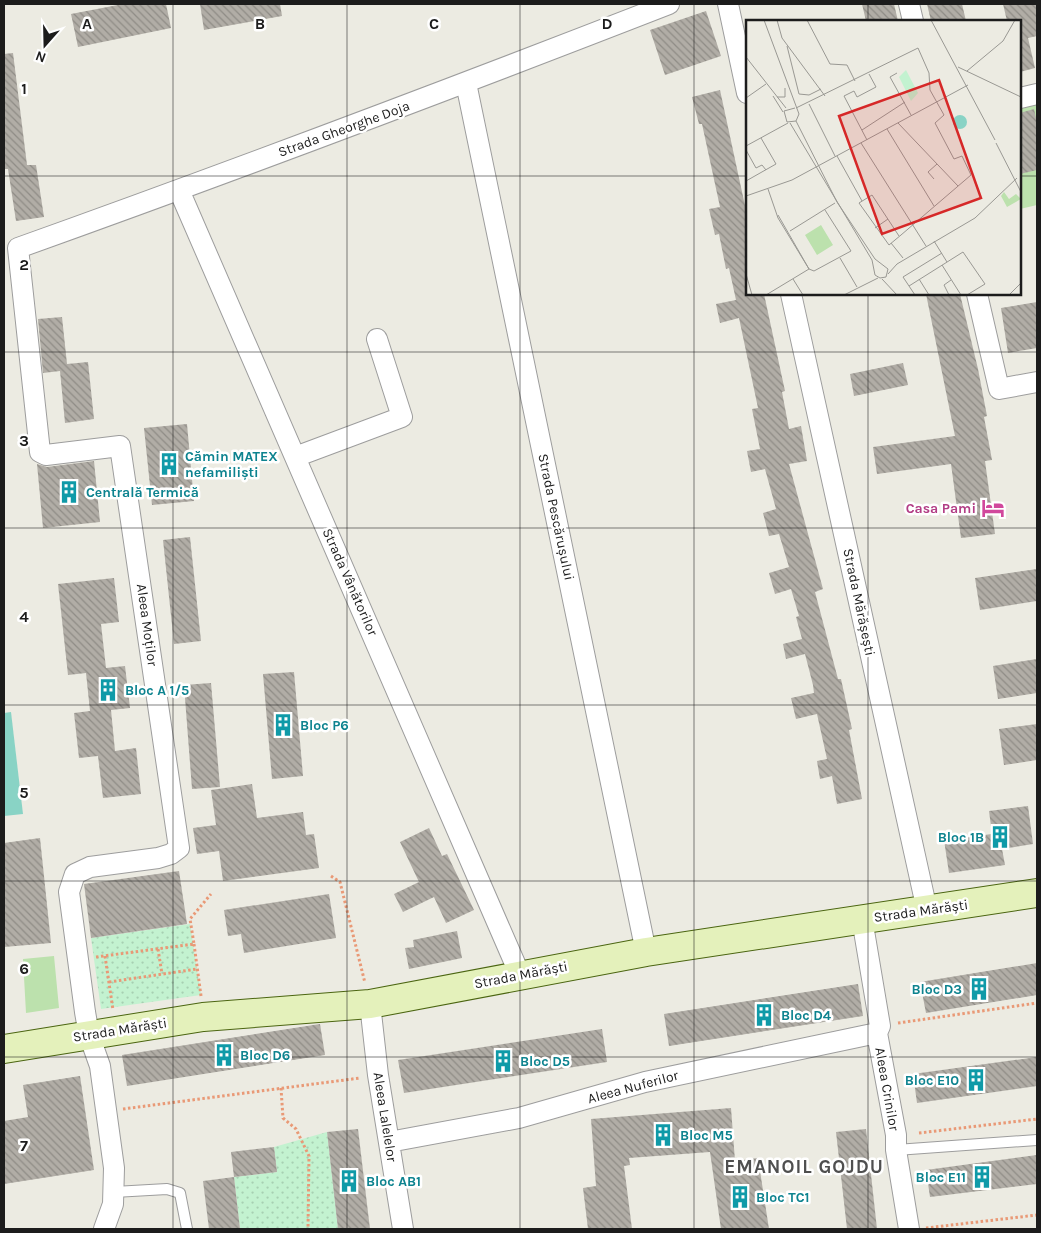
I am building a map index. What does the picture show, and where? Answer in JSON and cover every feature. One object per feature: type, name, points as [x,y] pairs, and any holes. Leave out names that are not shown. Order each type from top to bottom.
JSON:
[{"type":"main road","name":"Strada Mărăști","points":[[4,1049],[203,1017],[370,1004],[646,952],[1037,893]]},
{"type":"street","name":"Strada Gheorghe Doja","points":[[18,248],[466,83],[669,4]]},
{"type":"street","points":[[728,4],[746,88]]},
{"type":"street","points":[[909,4],[913,20]]},
{"type":"street","name":"Strada Pescărușului","points":[[466,83],[646,952]]},
{"type":"street","points":[[1021,98],[1037,94]]},
{"type":"street","name":"Strada Vânătorilor","points":[[179,190],[520,975]]},
{"type":"street","name":"Aleea Moților","points":[[18,248],[40,452],[46,455],[120,446],[179,848],[171,854],[158,858],[90,867],[75,874],[69,892],[78,959],[102,1032],[100,1066],[108,1111],[114,1168],[114,1204],[104,1229]]},
{"type":"street","name":"Strada Mărășești","points":[[791,295],[927,910]]},
{"type":"street","points":[[977,295],[999,389],[1037,382]]},
{"type":"street","points":[[295,457],[402,417],[377,339]]},
{"type":"street","name":"Aleea Crinilor","points":[[862,919],[909,1229]]},
{"type":"street","name":"Aleea Lalelelor","points":[[370,1004],[378,1075],[403,1229]]},
{"type":"street","name":"Aleea Nuferilor","points":[[389,1142],[519,1118],[645,1082],[878,1030]]},
{"type":"lane","points":[[896,1142],[1037,1140]]},
{"type":"lane","points":[[114,1192],[167,1189],[180,1193],[187,1229]]},
{"type":"path","points":[[331,876],[340,882],[370,1004]]},
{"type":"path","points":[[203,1017],[190,919],[211,894]]},
{"type":"path","points":[[78,959],[194,944]]},
{"type":"path","points":[[158,949],[162,974]]},
{"type":"path","points":[[102,1032],[109,982],[105,956]]},
{"type":"path","points":[[109,982],[197,970]]},
{"type":"path","points":[[878,1030],[1037,1002]]},
{"type":"path","points":[[108,1111],[378,1075]]},
{"type":"path","points":[[281,1088],[283,1118],[296,1129],[309,1156],[308,1229]]},
{"type":"path","points":[[896,1142],[1037,1119]]},
{"type":"path","points":[[918,1229],[1037,1215]]},
{"type":"green space","points":[[1037,100],[1037,205],[1021,209],[1021,104]]},
{"type":"green space","points":[[190,924],[201,995],[101,1009],[91,938]]},
{"type":"green space","points":[[54,956],[59,1008],[26,1013],[23,959]]},
{"type":"green space","points":[[327,1132],[338,1229],[240,1229],[234,1177],[277,1172],[274,1147]]},
{"type":"shaded area","points":[[11,712],[23,814],[4,816],[4,713]]},
{"type":"building","points":[[123,4],[166,4],[171,28],[78,47],[71,14]]},
{"type":"building","points":[[200,4],[280,4],[282,16],[204,30]]},
{"type":"building","points":[[862,4],[894,4],[898,20],[866,20]]},
{"type":"building","points":[[927,4],[962,4],[966,20],[931,20]]},
{"type":"building","points":[[1003,4],[1037,4],[1037,36],[1028,38],[1035,68],[1021,72],[1021,20],[1007,20]]},
{"type":"building","points":[[706,11],[721,56],[665,75],[650,30]]},
{"type":"building","points":[[13,53],[27,165],[36,165],[44,217],[16,221],[8,169],[4,169],[4,54]]},
{"type":"building","points":[[720,90],[746,210],[746,295],[764,295],[785,391],[782,392],[789,429],[801,426],[807,461],[789,464],[823,589],[815,592],[838,679],[841,679],[852,729],[849,730],[862,799],[837,804],[832,776],[820,779],[817,761],[827,759],[817,714],[796,719],[791,698],[814,693],[813,685],[805,654],[786,659],[783,644],[802,639],[796,617],[799,616],[791,589],[775,594],[769,573],[789,567],[779,534],[769,536],[763,513],[776,509],[765,469],[751,472],[747,451],[760,449],[752,409],[758,408],[739,318],[720,323],[716,304],[736,300],[729,268],[726,269],[719,234],[715,235],[709,209],[720,207],[702,124],[699,124],[692,97]]},
{"type":"building","points":[[1034,109],[1037,123],[1037,170],[1021,174],[1021,113]]},
{"type":"building","points":[[926,295],[960,295],[987,416],[984,417],[992,460],[985,461],[995,534],[961,538],[951,464],[877,474],[873,447],[955,436]]},
{"type":"building","points":[[1037,302],[1037,348],[1008,353],[1001,308]]},
{"type":"building","points":[[62,317],[67,364],[88,362],[94,419],[65,423],[60,371],[43,373],[38,319]]},
{"type":"building","points":[[903,363],[908,385],[854,396],[850,374]]},
{"type":"building","name":"Cămin MATEX nefamiliști","points":[[187,424],[194,501],[152,505],[144,428]]},
{"type":"building","name":"Centrală Termică","points":[[94,461],[100,522],[43,528],[37,464],[47,467]]},
{"type":"building","points":[[190,537],[201,641],[174,644],[163,540]]},
{"type":"building","points":[[1037,569],[1037,601],[980,610],[975,578]]},
{"type":"building","name":"Bloc A 1/5","points":[[114,578],[119,622],[101,624],[106,668],[125,666],[130,708],[111,710],[115,751],[136,748],[141,794],[103,798],[98,756],[79,758],[74,713],[90,711],[86,673],[68,675],[58,584]]},
{"type":"building","points":[[1037,659],[1037,693],[998,699],[993,666]]},
{"type":"building","name":"Bloc P6","points":[[294,672],[303,776],[272,779],[263,674]]},
{"type":"building","points":[[211,683],[220,787],[192,789],[184,685]]},
{"type":"building","points":[[1037,724],[1037,760],[1004,765],[999,729]]},
{"type":"building","points":[[252,784],[257,818],[303,812],[306,835],[314,834],[319,868],[223,881],[219,851],[197,854],[193,828],[216,825],[211,790]]},
{"type":"building","name":"Bloc 1B","points":[[1028,806],[1033,844],[1002,849],[1005,865],[949,873],[944,840],[992,834],[989,811]]},
{"type":"building","points":[[429,828],[442,856],[447,854],[474,910],[446,923],[434,897],[403,912],[394,894],[419,882],[400,842]]},
{"type":"building","points":[[40,838],[51,943],[4,947],[4,843]]},
{"type":"building","points":[[179,871],[187,924],[91,938],[84,884]]},
{"type":"building","points":[[329,894],[336,938],[244,953],[241,934],[228,936],[224,910]]},
{"type":"building","points":[[457,931],[462,958],[409,969],[405,948],[414,947],[413,940]]},
{"type":"building","name":"Bloc D3","points":[[1037,963],[1037,995],[926,1013],[920,982]]},
{"type":"building","name":"Bloc D4","points":[[858,984],[863,1016],[669,1046],[664,1014]]},
{"type":"building","name":"Bloc D6","points":[[320,1024],[325,1055],[127,1086],[122,1055]]},
{"type":"building","name":"Bloc D5","points":[[602,1029],[607,1062],[404,1093],[398,1060]]},
{"type":"building","name":"Bloc E10","points":[[1037,1057],[1037,1086],[917,1103],[913,1074]]},
{"type":"building","points":[[80,1076],[94,1170],[4,1184],[4,1121],[28,1117],[23,1085]]},
{"type":"building","points":[[731,1108],[735,1161],[758,1158],[769,1229],[721,1229],[710,1152],[629,1158],[630,1165],[624,1166],[632,1229],[588,1229],[583,1188],[596,1186],[591,1119]]},
{"type":"building","name":"Bloc AB1","points":[[358,1129],[370,1229],[338,1229],[327,1132]]},
{"type":"building","points":[[866,1129],[877,1229],[847,1229],[836,1132]]},
{"type":"building","points":[[274,1147],[277,1172],[234,1177],[231,1152]]},
{"type":"building","name":"Bloc E11","points":[[1037,1155],[1037,1184],[930,1197],[926,1170]]},
{"type":"building","points":[[234,1177],[240,1229],[209,1229],[203,1181]]},
{"type":"place","name":"Cămin MATEX nefamiliști","points":[[169,464]]},
{"type":"place","name":"Centrală Termică","points":[[69,492]]},
{"type":"place","name":"Casa Pami","points":[[993,508]]},
{"type":"place","name":"Bloc A 1/5","points":[[108,690]]},
{"type":"place","name":"Bloc P6","points":[[283,725]]},
{"type":"place","name":"Bloc 1B","points":[[1000,837]]},
{"type":"place","name":"Bloc D3","points":[[979,989]]},
{"type":"place","name":"Bloc D4","points":[[764,1015]]},
{"type":"place","name":"Bloc D6","points":[[224,1055]]},
{"type":"place","name":"Bloc D5","points":[[503,1061]]},
{"type":"place","name":"Bloc E10","points":[[976,1080]]},
{"type":"place","name":"Bloc M5","points":[[663,1135]]},
{"type":"place","name":"Bloc E11","points":[[982,1177]]},
{"type":"place","name":"Bloc AB1","points":[[349,1181]]},
{"type":"place","name":"Bloc TC1","points":[[740,1197]]},
{"type":"district","name":"EMANOIL GOJDU","points":[[804,1167]]}]
